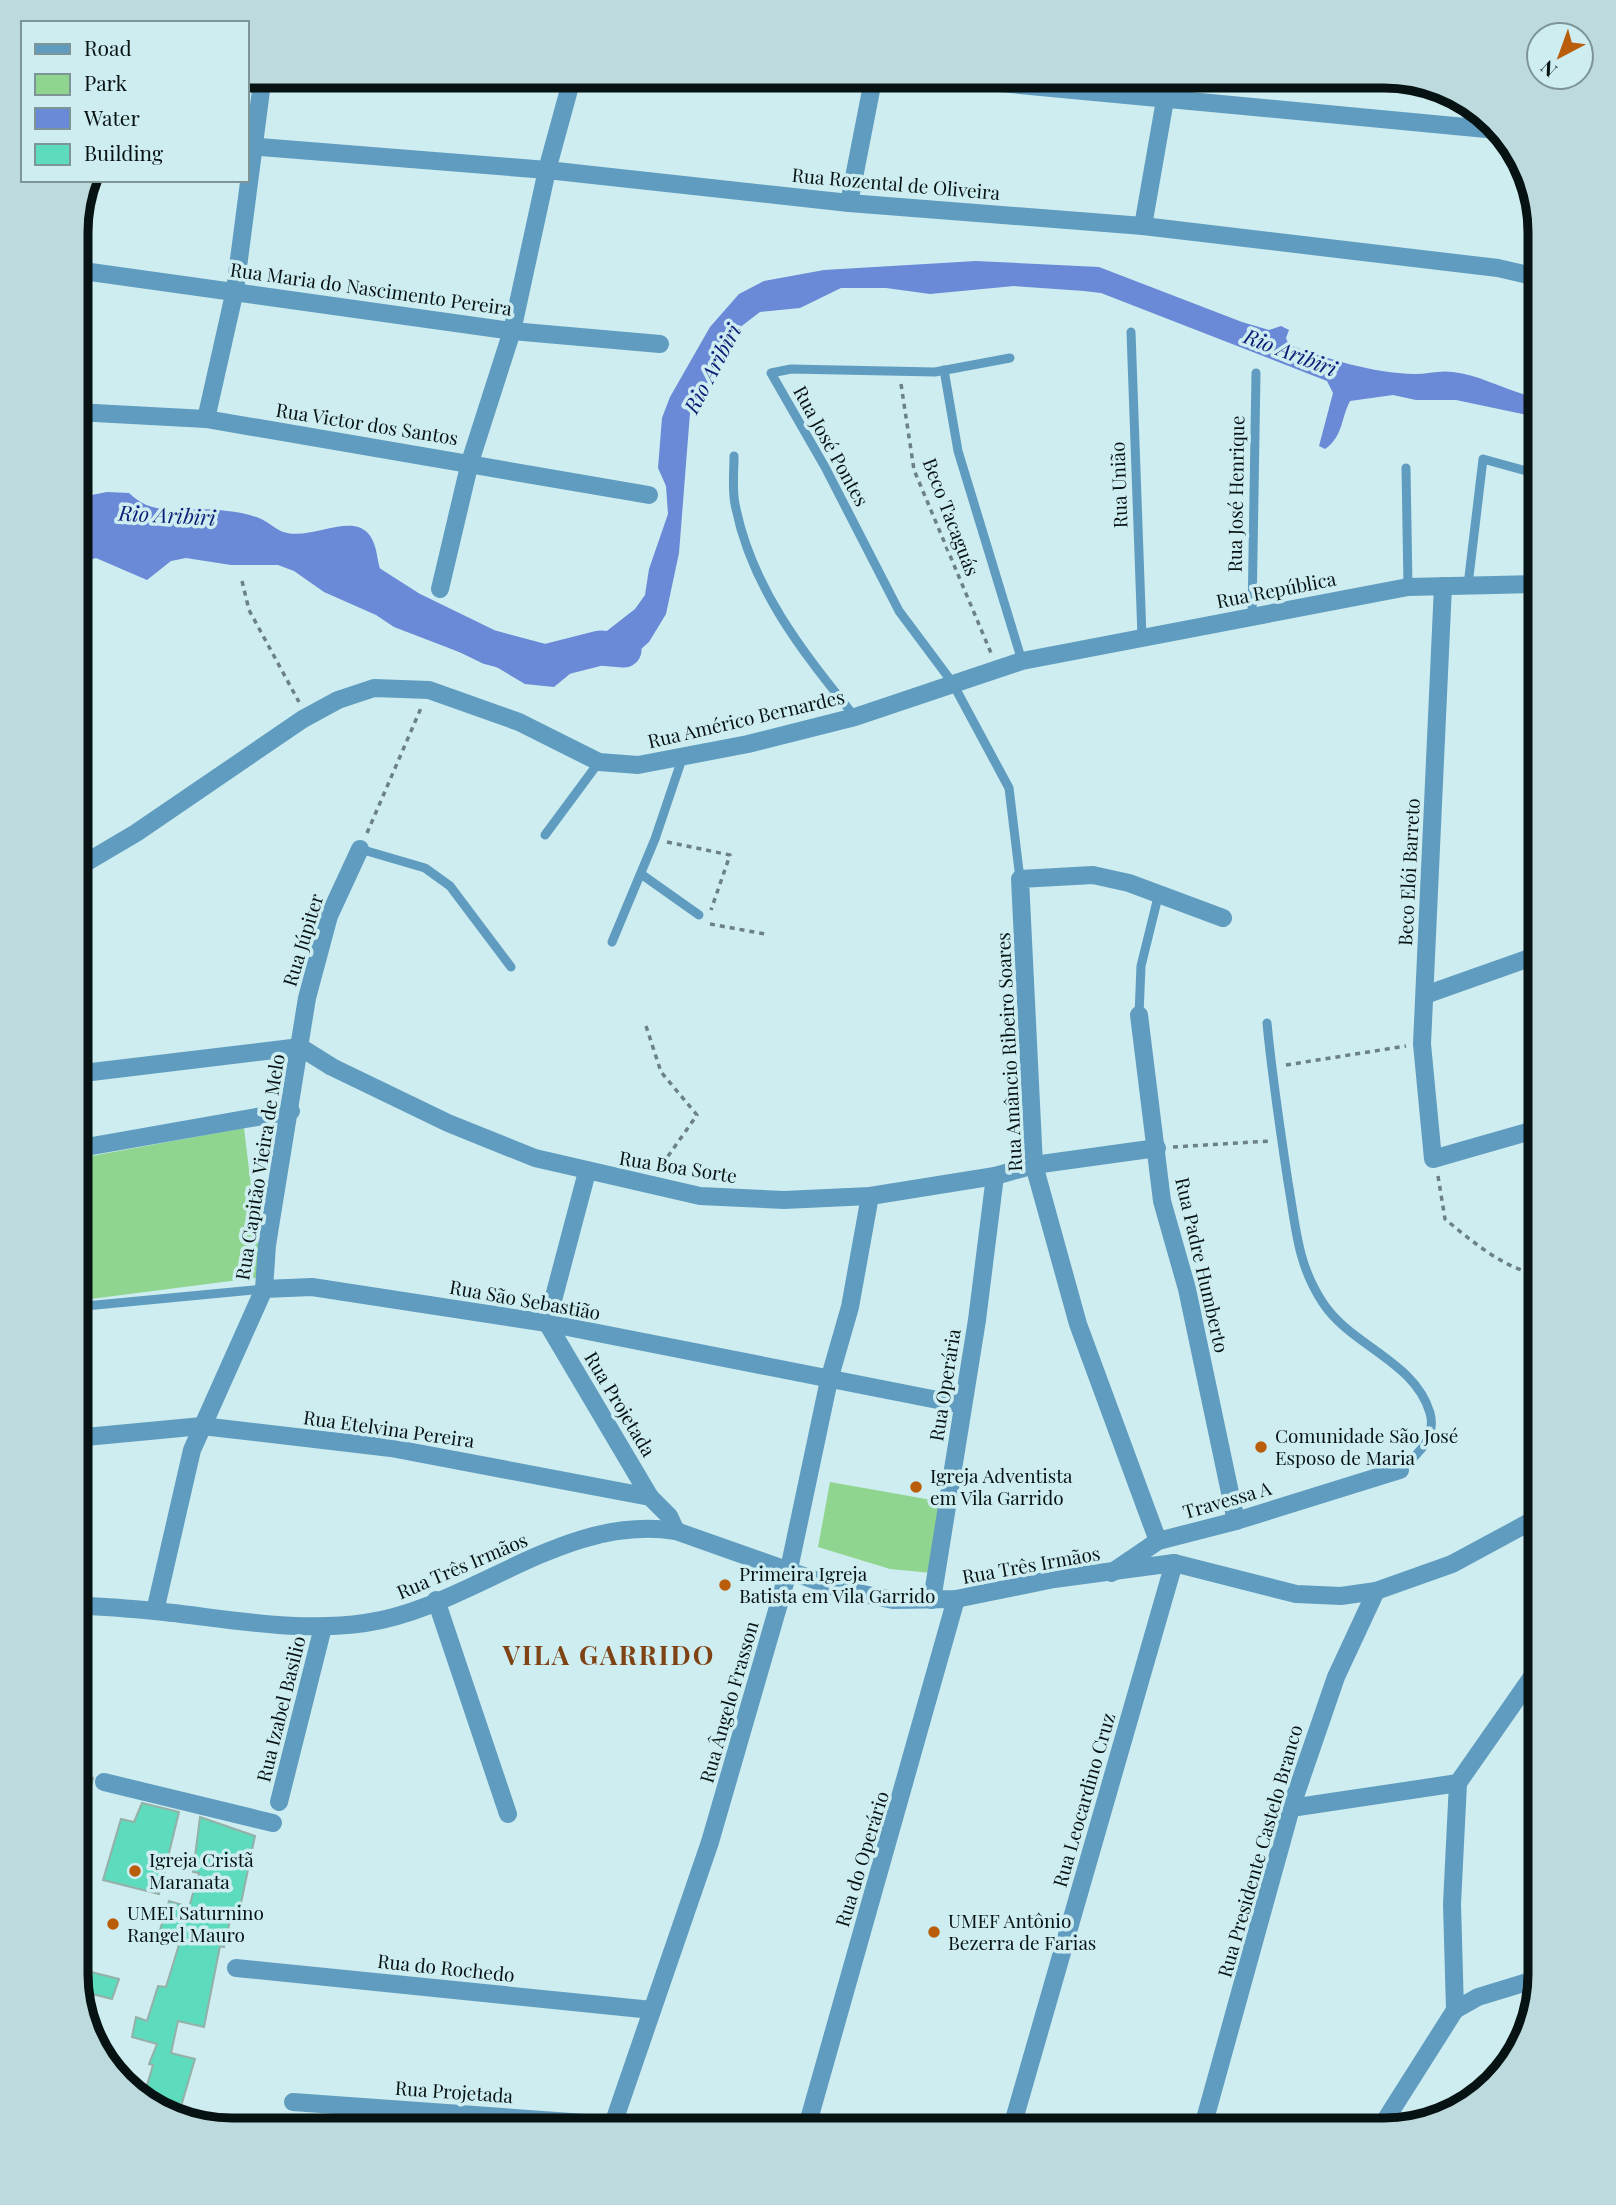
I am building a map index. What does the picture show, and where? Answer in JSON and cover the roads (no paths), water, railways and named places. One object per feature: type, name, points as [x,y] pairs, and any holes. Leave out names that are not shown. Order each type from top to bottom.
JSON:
[{"type":"street","points":[[249,146],[260,88]]},
{"type":"street","points":[[440,589],[470,462],[512,331],[547,170],[569,88]]},
{"type":"street","points":[[849,203],[871,88]]},
{"type":"street","points":[[1045,88],[1485,129]]},
{"type":"street","points":[[1143,226],[1169,88]]},
{"type":"street","name":"Rua Rozental de Oliveira","points":[[249,146],[547,170],[849,203],[1143,226],[1498,268],[1528,275]]},
{"type":"street","points":[[206,419],[235,290],[246,182]]},
{"type":"street","name":"Rua Maria do Nascimento Pereira","points":[[88,272],[235,290],[512,331],[660,344]]},
{"type":"street","name":"Rua Victor dos Santos","points":[[88,413],[206,419],[470,462],[649,495]]},
{"type":"street","name":"Rua República","points":[[1022,661],[1408,587],[1528,584]]},
{"type":"street","name":"Beco Elói Barreto","points":[[1443,586],[1422,1044],[1433,1159],[1528,1132]]},
{"type":"street","name":"Rua Américo Bernardes","points":[[88,861],[136,833],[307,716],[338,700],[374,688],[429,690],[519,722],[599,762],[638,765],[684,754],[748,744],[855,717],[952,682],[1022,661]]},
{"type":"street","name":"Rua Júpiter","points":[[300,1047],[307,998],[329,916],[360,849]]},
{"type":"street","points":[[1020,879],[1093,876],[1159,893],[1223,918]]},
{"type":"street","name":"Rua Amâncio Ribeiro Soares","points":[[1020,879],[1034,1165],[1079,1324],[1158,1541]]},
{"type":"street","points":[[1425,995],[1528,959]]},
{"type":"street","name":"Rua Padre Humberto","points":[[1139,1014],[1162,1201],[1187,1289],[1237,1521]]},
{"type":"street","points":[[88,1072],[300,1047]]},
{"type":"street","name":"Rua Capitão Vieira de Melo","points":[[155,1611],[180,1494],[202,1426],[264,1289],[267,1245],[300,1047]]},
{"type":"street","name":"Rua Boa Sorte","points":[[300,1047],[332,1067],[448,1123],[535,1158],[700,1196],[754,1200],[870,1196],[995,1176],[1034,1165],[1157,1148]]},
{"type":"street","points":[[88,1147],[291,1111]]},
{"type":"street","points":[[547,1323],[587,1171]]},
{"type":"street","name":"Rua Operária","points":[[932,1600],[995,1176]]},
{"type":"street","name":"Rua Ângelo Frasson","points":[[616,2117],[710,1842],[789,1569],[829,1380],[850,1307],[870,1196]]},
{"type":"street","name":"Rua São Sebastião","points":[[264,1289],[312,1287],[547,1323],[963,1405]]},
{"type":"street","name":"Rua Projetada","points":[[547,1323],[650,1497]]},
{"type":"street","name":"Rua Etelvina Pereira","points":[[88,1437],[202,1426],[391,1448],[650,1497]]},
{"type":"street","name":"Travessa A","points":[[1111,1573],[1158,1541],[1237,1521],[1400,1470]]},
{"type":"street","points":[[650,1497],[669,1516],[676,1531]]},
{"type":"street","name":"Rua Três Irmãos","points":[[88,1606],[270,1625],[323,1627],[379,1620],[436,1600],[568,1544],[611,1531],[655,1528],[676,1531],[843,1590],[893,1600],[956,1599],[1054,1579],[1174,1563],[1296,1594],[1341,1596],[1376,1591],[1452,1564],[1528,1523]]},
{"type":"street","name":"Rua Leocardino Cruz","points":[[1015,2118],[1174,1563]]},
{"type":"street","name":"Rua Presidente Castelo Branco","points":[[1205,2118],[1291,1808],[1336,1677],[1376,1591]]},
{"type":"street","name":"Rua do Operário","points":[[810,2118],[956,1599]]},
{"type":"street","points":[[436,1600],[508,1814]]},
{"type":"street","name":"Rua Izabel Basilio","points":[[279,1802],[323,1627]]},
{"type":"street","points":[[1455,2010],[1452,1904],[1458,1783],[1528,1683]]},
{"type":"street","points":[[104,1782],[273,1823]]},
{"type":"street","points":[[1291,1808],[1458,1783]]},
{"type":"street","name":"Rua do Rochedo","points":[[236,1968],[652,2010]]},
{"type":"street","points":[[1387,2118],[1455,2010],[1478,1997],[1528,1982]]},
{"type":"street","name":"Rua Projetada","points":[[293,2102],[480,2117]]},
{"type":"lane","name":"Rua União","points":[[1131,332],[1142,637]]},
{"type":"lane","name":"Rua José Pontes","points":[[952,682],[899,611],[825,467],[771,373],[791,369],[944,370],[1010,358]]},
{"type":"lane","points":[[944,370],[958,451],[1022,661]]},
{"type":"lane","name":"Rua José Henrique","points":[[1252,615],[1256,373]]},
{"type":"lane","points":[[734,456],[734,502],[747,552],[772,606],[855,717]]},
{"type":"lane","points":[[1468,585],[1483,459],[1528,471]]},
{"type":"lane","points":[[1406,468],[1408,587]]},
{"type":"lane","name":"Rua Amâncio Ribeiro Soares","points":[[952,682],[1009,788],[1020,879]]},
{"type":"lane","points":[[612,942],[642,874],[684,754]]},
{"type":"lane","points":[[545,835],[599,762]]},
{"type":"lane","points":[[360,849],[425,869],[450,886],[512,967]]},
{"type":"lane","points":[[642,874],[699,915]]},
{"type":"lane","name":"Rua Padre Humberto","points":[[1139,1014],[1141,966],[1159,893]]},
{"type":"lane","points":[[1267,1023],[1298,1253],[1324,1304],[1360,1341],[1416,1385],[1431,1415],[1432,1433],[1419,1454],[1400,1470]]},
{"type":"lane","name":"Rua São Sebastião","points":[[88,1306],[264,1289]]},
{"type":"water","name":"Rio Aribiri","points":[[976,261],[1099,267],[1242,322],[1269,330],[1281,326],[1289,330],[1286,338],[1289,345],[1335,360],[1399,373],[1448,372],[1486,380],[1528,396],[1528,415],[1456,400],[1416,400],[1393,395],[1350,401],[1335,439],[1325,449],[1319,446],[1333,393],[1327,381],[1101,293],[1014,286],[930,294],[886,288],[841,288],[800,308],[760,312],[739,328],[690,413],[679,553],[666,614],[649,642],[633,656],[622,660],[604,659],[577,668],[554,687],[525,684],[493,665],[394,627],[376,615],[324,592],[294,571],[278,565],[231,565],[186,558],[171,561],[147,580],[96,558],[88,560],[88,496],[107,492],[129,493],[140,502],[163,509],[214,509],[247,514],[287,533],[300,534],[353,526],[364,530],[372,539],[381,573],[380,591],[389,604],[457,632],[493,653],[539,669],[553,668],[571,659],[635,609],[645,595],[649,569],[668,514],[666,486],[658,468],[662,418],[670,397],[710,327],[739,294],[764,281],[824,270]]},
{"type":"waterway","name":"Rio Aribiri","points":[[342,565],[411,609],[489,647],[545,662],[600,648],[624,650]]},
{"type":"place","name":"Comunidade São José Esposo de Maria","points":[[1261,1447]]},
{"type":"place","name":"Igreja Adventista em Vila Garrido","points":[[916,1487]]},
{"type":"place","name":"Primeira Igreja Batista em Vila Garrido","points":[[725,1585]]},
{"type":"place","name":"Igreja Cristã Maranata","points":[[135,1871]]},
{"type":"place","name":"UMEI Saturnino Rangel Mauro","points":[[113,1924]]},
{"type":"place","name":"UMEF Antônio Bezerra de Farias","points":[[934,1932]]},
{"type":"district","name":"VILA GARRIDO","points":[[609,1656]]}]
